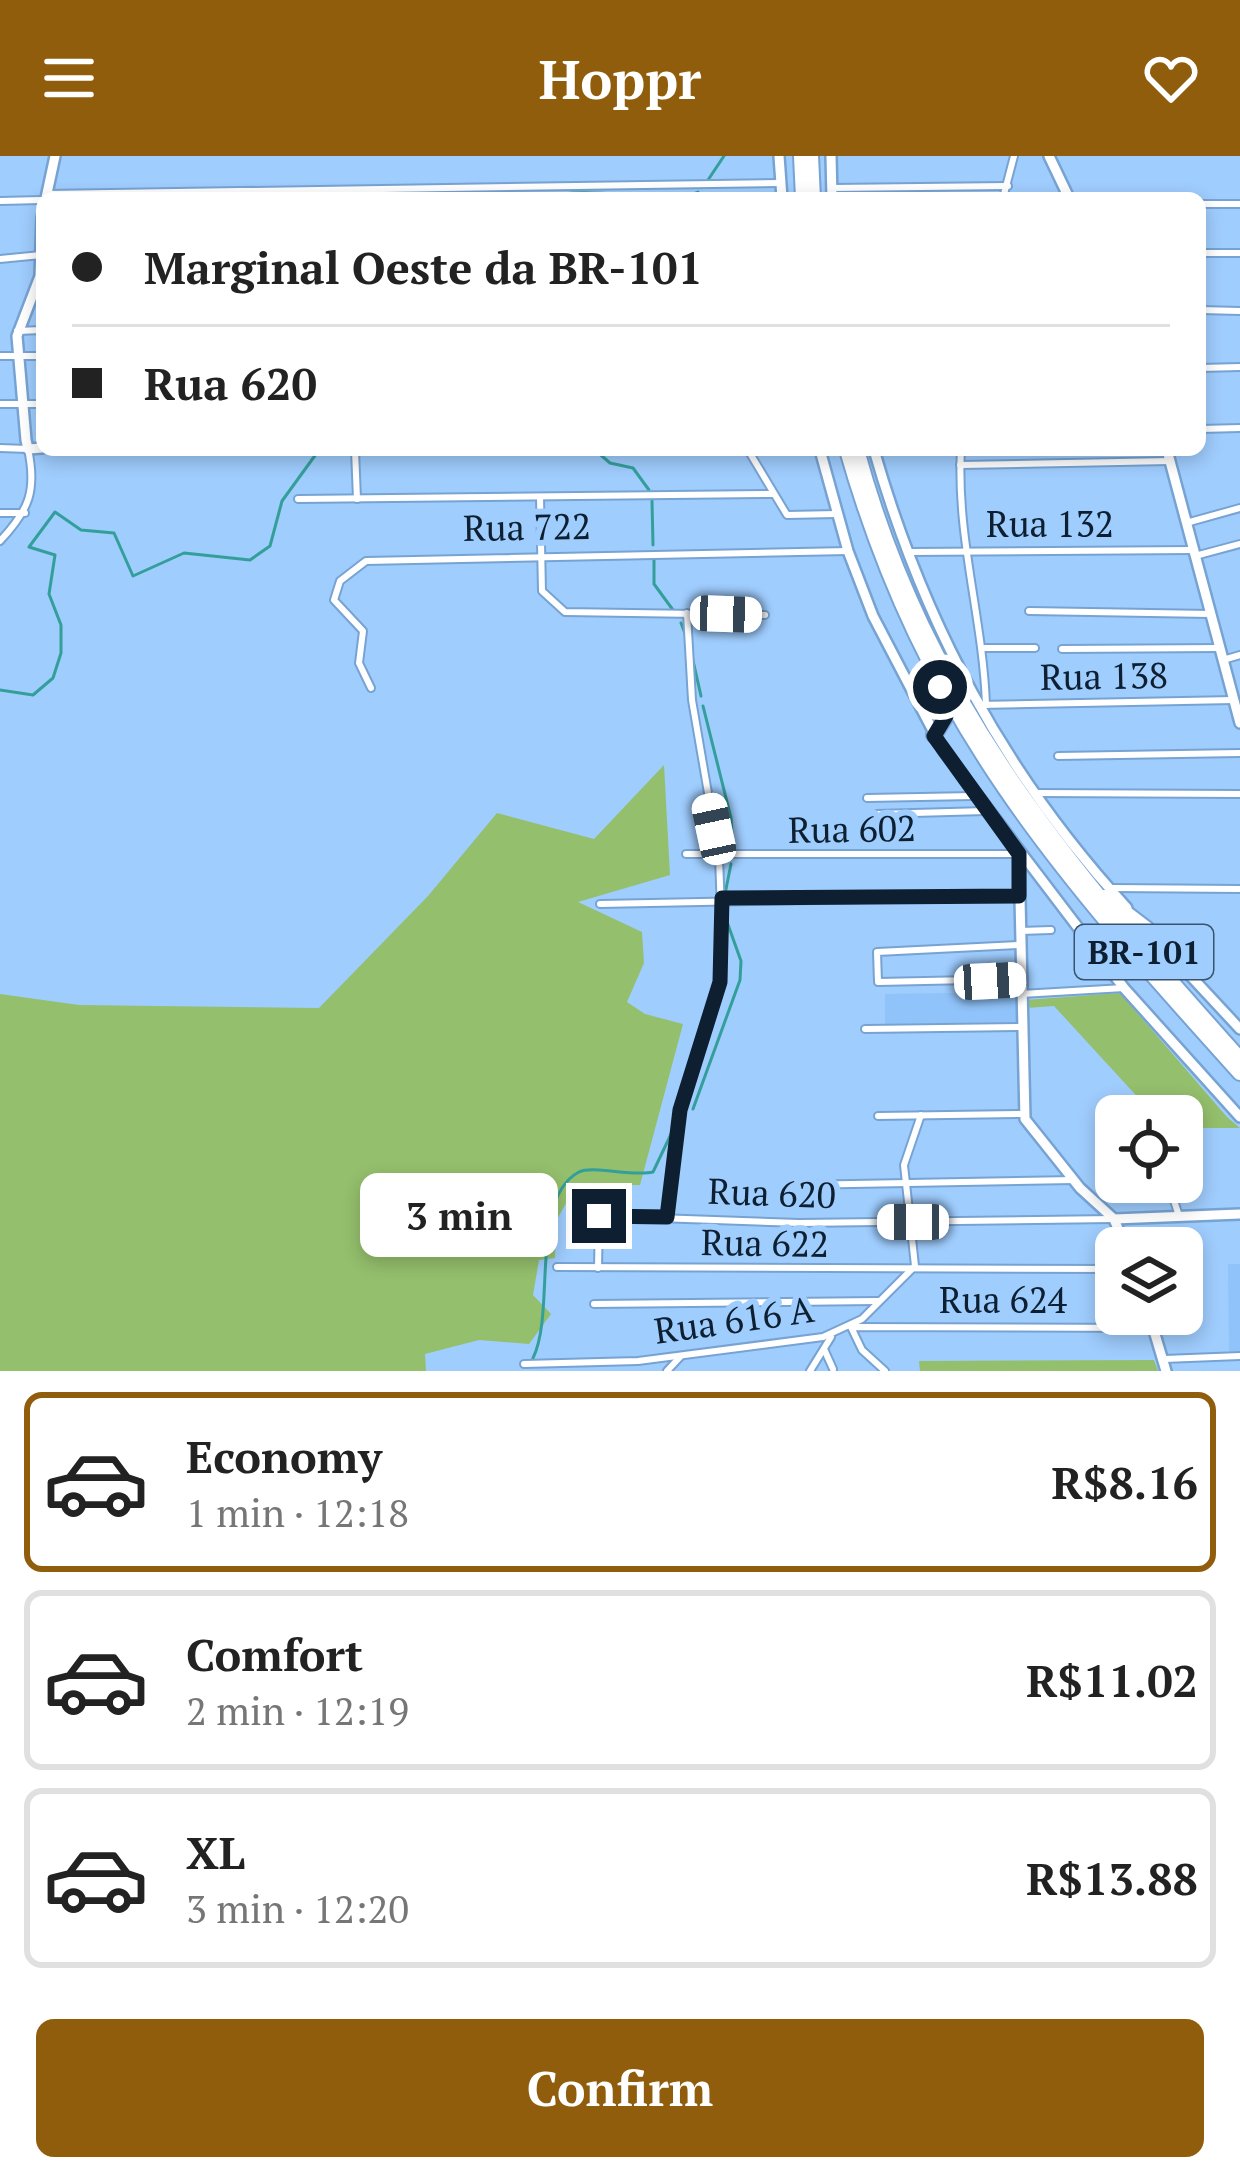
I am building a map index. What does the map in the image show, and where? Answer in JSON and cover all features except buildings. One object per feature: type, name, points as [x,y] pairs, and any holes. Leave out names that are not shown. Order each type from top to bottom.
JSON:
[{"type":"highway","points":[[801,156],[803,192]]},
{"type":"highway","points":[[811,156],[814,192]]},
{"type":"highway","name":"BR-101","points":[[849,456],[884,564],[940,687],[1000,787],[1065,876],[1240,1073]]},
{"type":"highway","name":"BR-101","points":[[859,456],[896,567],[927,638],[988,749],[1052,842],[1240,1058]]},
{"type":"highway","points":[[934,736],[946,716],[940,687]]},
{"type":"highway","points":[[1052,842],[1107,899],[1147,929]]},
{"type":"main road","points":[[47,192],[56,156]]},
{"type":"main road","points":[[779,156],[782,192]]},
{"type":"main road","points":[[831,156],[832,192]]},
{"type":"main road","points":[[1049,156],[1066,192]]},
{"type":"main road","points":[[36,285],[17,331],[28,448],[36,448]]},
{"type":"main road","points":[[822,456],[848,551],[882,634],[934,736],[986,812],[1124,988],[1240,1117]]},
{"type":"main road","points":[[876,456],[907,552],[981,705],[1033,794],[1108,887],[1240,1030]]},
{"type":"main road","points":[[1169,456],[1239,718]]},
{"type":"main road","points":[[1019,854],[1024,1114],[1117,1227]]},
{"type":"main road","points":[[1114,1219],[1240,1214]]},
{"type":"main road","points":[[1156,1335],[1165,1365]]},
{"type":"street","points":[[1005,192],[1014,156]]},
{"type":"street","points":[[339,192],[781,183]]},
{"type":"street","points":[[854,192],[1008,185]]},
{"type":"street","points":[[0,201],[36,199]]},
{"type":"street","points":[[1206,204],[1240,204]]},
{"type":"street","points":[[1206,253],[1240,253]]},
{"type":"street","points":[[0,259],[36,255]]},
{"type":"street","points":[[1206,310],[1240,311]]},
{"type":"street","points":[[17,331],[36,330]]},
{"type":"street","points":[[0,356],[36,356]]},
{"type":"street","points":[[1206,368],[1240,368]]},
{"type":"street","points":[[0,404],[36,404]]},
{"type":"street","points":[[1206,429],[1240,428]]},
{"type":"street","points":[[0,448],[28,448],[33,490],[25,513],[0,541]]},
{"type":"street","points":[[355,456],[357,499]]},
{"type":"street","points":[[751,456],[772,494],[791,516],[837,514]]},
{"type":"street","points":[[961,456],[967,551],[984,648],[981,705]]},
{"type":"street","points":[[960,465],[1148,456]]},
{"type":"street","points":[[298,500],[772,494]]},
{"type":"street","points":[[540,497],[543,594],[570,614],[765,615]]},
{"type":"street","points":[[1186,523],[1240,508]]},
{"type":"street","points":[[0,513],[25,513]]},
{"type":"street","name":"Rua 132","points":[[907,552],[1195,553],[1240,544]]},
{"type":"street","name":"Rua 722","points":[[371,688],[359,663],[362,626],[334,600],[340,581],[356,567],[379,559],[848,551]]},
{"type":"street","points":[[1029,611],[1210,614]]},
{"type":"street","points":[[667,1217],[680,1110],[720,982],[722,898],[692,700],[687,613]]},
{"type":"street","points":[[984,648],[1035,647]]},
{"type":"street","points":[[1062,649],[1240,655]]},
{"type":"street","name":"Rua 138","points":[[981,705],[1234,700]]},
{"type":"street","points":[[1058,756],[1240,753]]},
{"type":"street","points":[[1033,794],[1240,794]]},
{"type":"street","points":[[866,798],[974,796]]},
{"type":"street","points":[[877,814],[986,812]]},
{"type":"street","name":"Rua 602","points":[[686,854],[1019,854]]},
{"type":"street","points":[[1108,887],[1240,889]]},
{"type":"street","points":[[600,904],[722,898],[1019,896]]},
{"type":"street","points":[[1020,932],[1052,930]]},
{"type":"street","points":[[1020,945],[877,952],[878,982],[1021,979]]},
{"type":"street","points":[[1021,994],[1124,988]]},
{"type":"street","points":[[865,1029],[1022,1028]]},
{"type":"street","points":[[878,1116],[1024,1114]]},
{"type":"street","points":[[910,1272],[917,1251],[904,1165],[921,1115]]},
{"type":"street","points":[[797,1185],[1074,1180]]},
{"type":"street","points":[[1175,1203],[1179,1216]]},
{"type":"street","name":"Rua 620","points":[[572,1215],[913,1222],[1114,1219]]},
{"type":"street","points":[[598,1268],[599,1216]]},
{"type":"street","name":"Rua 622","points":[[557,1267],[910,1272],[1095,1268]]},
{"type":"street","name":"Rua 616 A","points":[[524,1364],[638,1361],[832,1334],[851,1327],[910,1272]]},
{"type":"street","points":[[594,1304],[880,1301]]},
{"type":"street","points":[[851,1327],[862,1350],[885,1371]]},
{"type":"street","name":"Rua 624","points":[[851,1327],[1095,1328]]},
{"type":"street","points":[[810,1371],[832,1334]]},
{"type":"street","points":[[824,1349],[833,1369]]},
{"type":"street","points":[[667,1371],[683,1354]]},
{"type":"street","points":[[1165,1365],[1240,1356]]},
{"type":"shaded area","points":[[1017,992],[1018,1022],[885,1024],[885,994]]},
{"type":"shaded area","points":[[1228,1264],[1240,1264],[1240,1351],[1229,1351]]},
{"type":"green space","points":[[664,765],[670,875],[578,902],[642,932],[644,963],[627,1002],[645,1014],[683,1024],[640,1185],[576,1186],[556,1221],[555,1258],[539,1260],[533,1295],[551,1314],[529,1344],[479,1340],[425,1354],[426,1371],[0,1371],[0,994],[79,1005],[319,1008],[428,896],[497,813],[594,839]]},
{"type":"green space","points":[[1120,993],[1240,1128],[1203,1128],[1203,1095],[1136,1095],[1054,1006],[1026,1008],[1025,1000]]},
{"type":"green space","points":[[1154,1360],[1158,1371],[920,1371],[919,1361]]},
{"type":"waterway","points":[[708,180],[724,156]]},
{"type":"waterway","points":[[0,690],[33,695],[53,678],[61,653],[61,625],[49,594],[55,555],[29,547],[55,512],[81,530],[114,533],[133,576],[184,553],[250,560],[270,546],[282,501],[315,456]]},
{"type":"waterway","points":[[602,456],[610,463],[633,468],[649,490]]},
{"type":"waterway","points":[[652,501],[653,545]]},
{"type":"waterway","points":[[654,559],[654,584],[673,610]]},
{"type":"waterway","points":[[681,623],[686,636]]},
{"type":"waterway","points":[[692,656],[701,696]]},
{"type":"waterway","points":[[703,706],[731,818],[733,850]]},
{"type":"waterway","points":[[725,894],[731,864]]},
{"type":"waterway","points":[[693,1109],[740,980],[741,961],[726,919]]},
{"type":"waterway","points":[[533,1358],[540,1338],[549,1230],[564,1186],[585,1170],[653,1172],[673,1130]]},
{"type":"route","points":[[599,1216],[667,1217],[680,1110],[720,982],[722,898],[1019,896],[1019,854],[934,736],[946,716],[940,687]]}]
